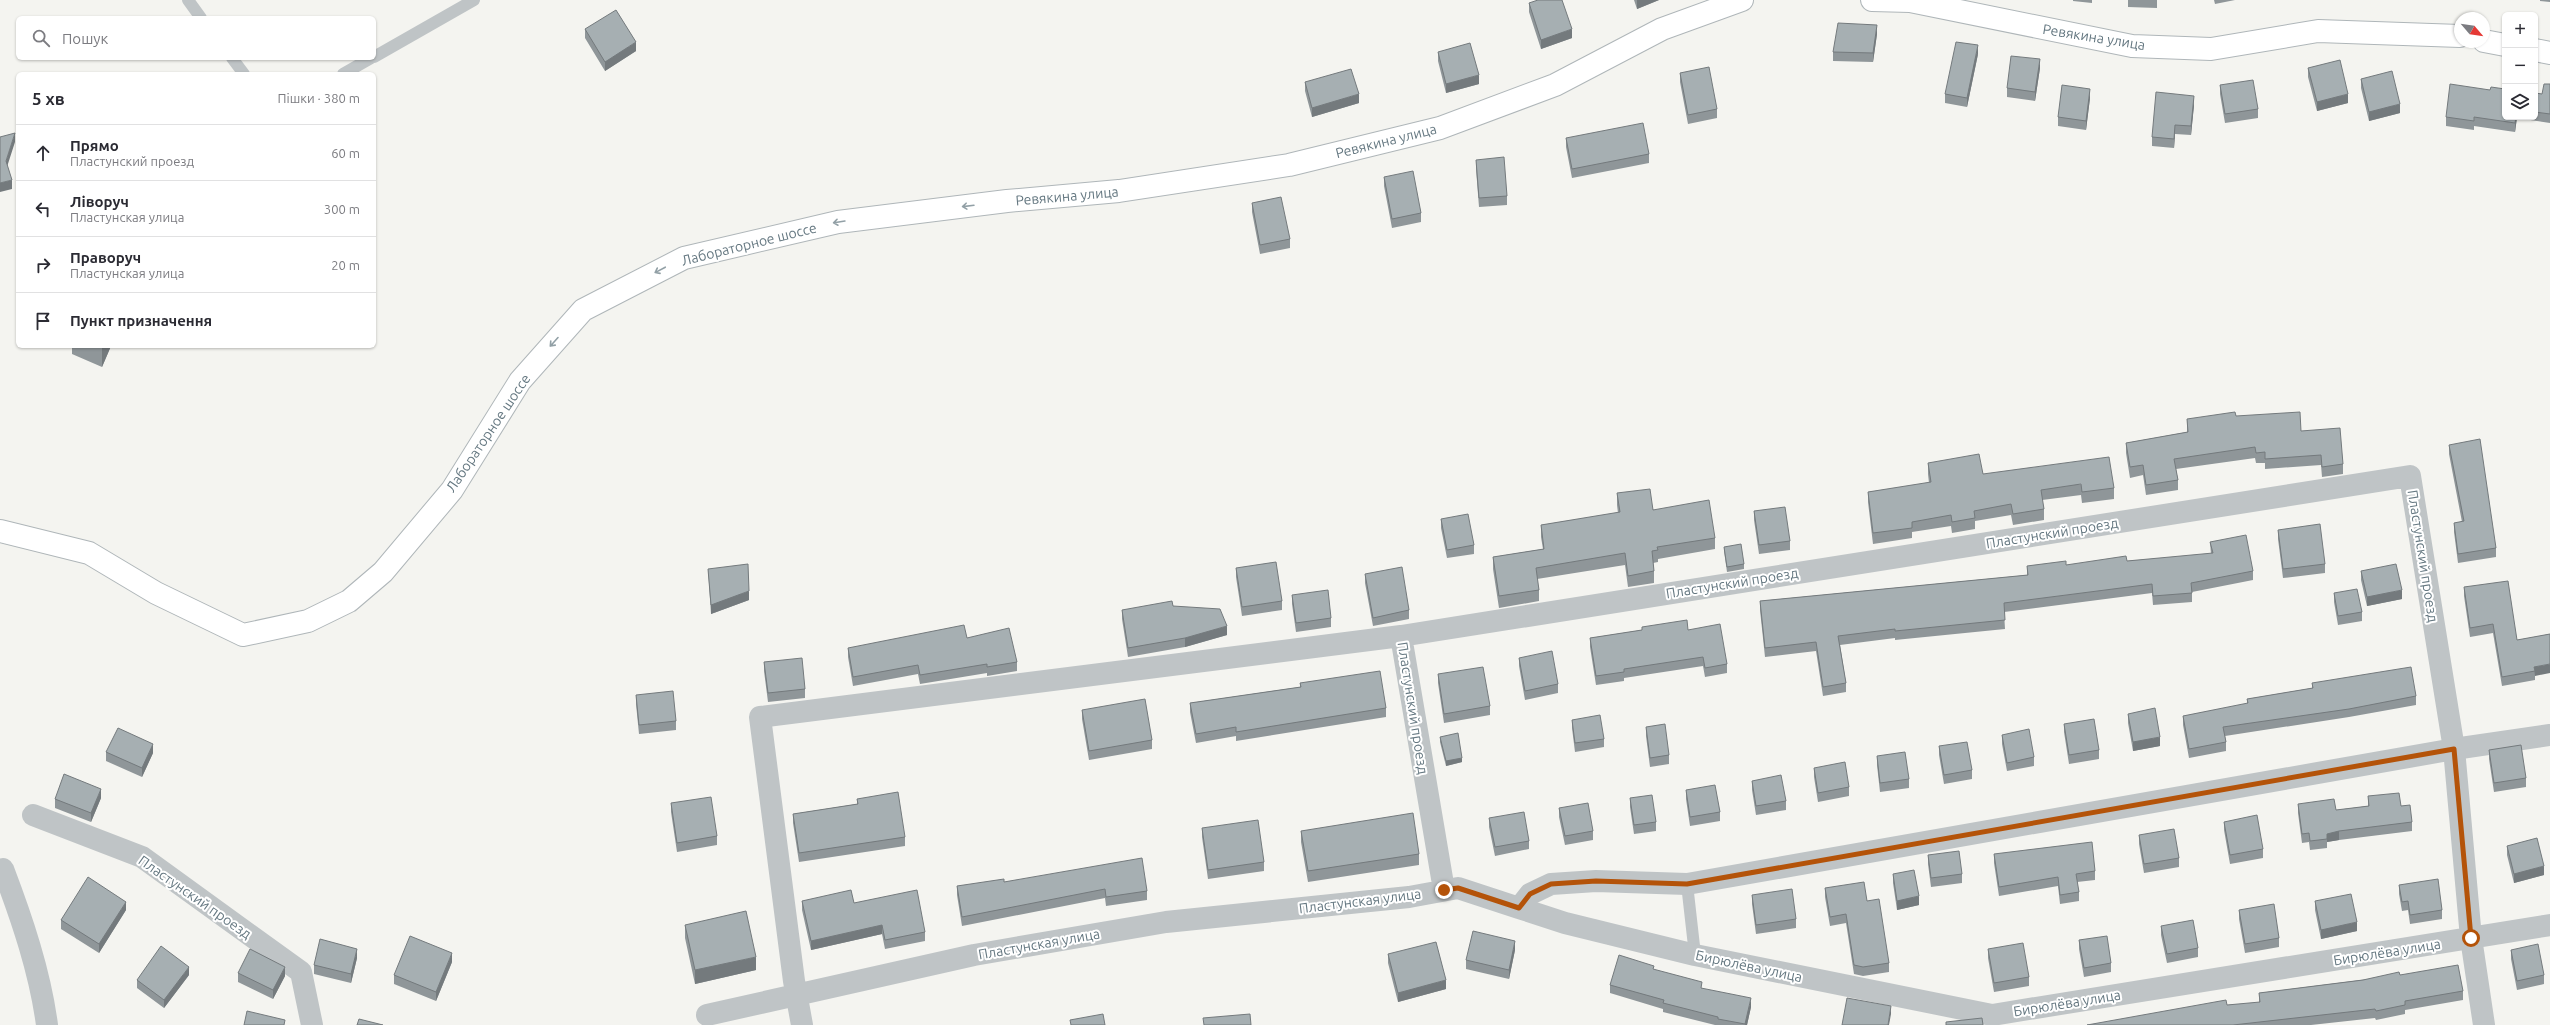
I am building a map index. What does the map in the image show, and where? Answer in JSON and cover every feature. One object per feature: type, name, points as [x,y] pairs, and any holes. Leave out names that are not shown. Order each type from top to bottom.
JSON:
[{"type":"main road","name":"Ревякина улица","points":[[1007,201],[1119,191],[1290,165],[1440,128],[1555,85],[1662,29],[1742,0]]},
{"type":"main road","name":"Ревякина улица","points":[[1872,0],[1910,2],[2132,46],[2212,49],[2318,31],[2454,36]]},
{"type":"main road","points":[[2490,42],[2502,44]]},
{"type":"main road","points":[[2538,51],[2550,53]]},
{"type":"main road","name":"Лабораторное шоссе","points":[[0,531],[88,553],[156,593],[243,635],[308,621],[349,601],[383,572],[452,490],[520,381],[583,310],[684,258],[838,222],[1007,201]]},
{"type":"street","name":"Пластунский проезд","points":[[1444,890],[1401,636],[2410,476],[2454,749],[2471,938],[2484,1025]]},
{"type":"street","points":[[802,1025],[760,717],[1401,636]]},
{"type":"street","points":[[1519,908],[1530,894],[1551,884],[1596,881],[1687,884],[2454,749],[2550,735]]},
{"type":"street","name":"Пластунский проезд","points":[[33,815],[142,857],[301,972],[312,1025]]},
{"type":"street","points":[[3,869],[19,912],[42,989],[47,1025]]},
{"type":"street","name":"Пластунская улица","points":[[707,1016],[974,955],[1166,922],[1409,896],[1458,888],[1519,908]]},
{"type":"street","name":"Бирюлёва улица","points":[[1519,908],[1565,923],[1694,955],[1992,1015],[2550,925]]},
{"type":"lane","points":[[188,0],[200,16]]},
{"type":"lane","points":[[376,55],[474,0]]},
{"type":"lane","points":[[234,60],[242,72]]},
{"type":"lane","points":[[346,72],[368,60]]},
{"type":"lane","points":[[1687,884],[1694,955]]},
{"type":"building","points":[[1538,0],[1562,0],[1572,29],[1541,40],[1529,3]]},
{"type":"building","points":[[616,10],[636,42],[605,62],[585,29]]},
{"type":"building","points":[[1838,23],[1877,25],[1873,53],[1833,52]]},
{"type":"building","points":[[1956,42],[1978,45],[1967,98],[1945,94]]},
{"type":"building","points":[[1470,43],[1479,75],[1446,84],[1438,52]]},
{"type":"building","points":[[2011,56],[2040,59],[2035,92],[2007,88]]},
{"type":"building","points":[[2340,60],[2348,94],[2317,102],[2308,68]]},
{"type":"building","points":[[1709,67],[1717,109],[1688,115],[1680,73]]},
{"type":"building","points":[[1351,69],[1359,94],[1312,108],[1305,82]]},
{"type":"building","points":[[2392,71],[2400,104],[2369,112],[2361,79]]},
{"type":"building","points":[[2253,80],[2258,109],[2225,114],[2220,85]]},
{"type":"building","points":[[2450,84],[2490,90],[2491,87],[2502,89],[2502,120],[2516,120],[2515,123],[2474,117],[2474,121],[2446,117]]},
{"type":"building","points":[[2544,84],[2550,84],[2550,114],[2538,112],[2538,93],[2542,94]]},
{"type":"building","points":[[2062,85],[2090,89],[2086,121],[2058,117]]},
{"type":"building","points":[[2156,92],[2194,96],[2191,126],[2175,125],[2174,139],[2152,137]]},
{"type":"building","points":[[1643,123],[1649,154],[1572,169],[1566,138]]},
{"type":"building","points":[[15,133],[6,161],[12,180],[0,183],[0,137]]},
{"type":"building","points":[[1504,157],[1507,196],[1479,198],[1476,160]]},
{"type":"building","points":[[1413,171],[1421,213],[1392,219],[1384,177]]},
{"type":"building","points":[[1281,197],[1290,239],[1260,245],[1252,203]]},
{"type":"building","points":[[2235,412],[2236,416],[2300,412],[2301,431],[2340,428],[2343,464],[2322,467],[2321,455],[2265,459],[2265,452],[2256,453],[2255,447],[2174,459],[2178,480],[2146,485],[2143,465],[2130,467],[2126,443],[2188,432],[2187,419]]},
{"type":"building","points":[[2480,439],[2496,548],[2458,554],[2454,523],[2464,521],[2449,445]]},
{"type":"building","points":[[1979,454],[1983,474],[2109,457],[2114,488],[2082,492],[2081,484],[2041,490],[2044,509],[2013,514],[2011,504],[1974,511],[1975,518],[1952,522],[1951,515],[1912,522],[1912,528],[1873,533],[1868,492],[1931,482],[1928,463]]},
{"type":"building","points":[[1650,489],[1653,510],[1709,500],[1715,538],[1657,547],[1658,550],[1652,551],[1654,571],[1628,576],[1625,553],[1536,568],[1539,590],[1499,596],[1493,557],[1544,549],[1541,525],[1620,512],[1617,493]]},
{"type":"building","points":[[1785,507],[1790,541],[1759,545],[1754,511]]},
{"type":"building","points":[[1468,514],[1474,545],[1447,550],[1441,519]]},
{"type":"building","points":[[2320,524],[2325,564],[2283,569],[2278,530]]},
{"type":"building","points":[[2246,535],[2253,571],[2191,583],[2192,593],[2153,596],[2152,584],[2004,603],[2005,620],[1895,631],[1895,629],[1838,636],[1846,683],[1823,687],[1816,642],[1765,648],[1760,601],[2028,575],[2027,566],[2066,561],[2066,565],[2126,556],[2127,561],[2213,553],[2210,542]]},
{"type":"building","points":[[1741,544],[1744,564],[1727,567],[1724,547]]},
{"type":"building","points":[[1276,562],[1282,601],[1242,607],[1236,568]]},
{"type":"building","points":[[748,564],[749,591],[711,605],[708,569]]},
{"type":"building","points":[[2396,564],[2402,590],[2367,597],[2361,571]]},
{"type":"building","points":[[1402,567],[1409,610],[1373,618],[1365,574]]},
{"type":"building","points":[[2508,581],[2517,640],[2550,634],[2550,664],[2534,667],[2535,671],[2502,677],[2493,624],[2470,628],[2464,587]]},
{"type":"building","points":[[2357,589],[2362,612],[2338,616],[2334,593]]},
{"type":"building","points":[[1328,590],[1331,618],[1296,623],[1292,595]]},
{"type":"building","points":[[1172,601],[1173,606],[1220,609],[1227,626],[1185,638],[1128,648],[1122,610]]},
{"type":"building","points":[[1687,620],[1688,630],[1720,624],[1727,664],[1705,668],[1703,657],[1624,669],[1624,672],[1596,676],[1590,638],[1642,630],[1642,627]]},
{"type":"building","points":[[964,625],[967,638],[1009,628],[1017,662],[987,667],[987,664],[920,675],[918,665],[853,677],[848,648]]},
{"type":"building","points":[[1552,651],[1558,684],[1525,691],[1519,658]]},
{"type":"building","points":[[802,658],[805,689],[768,693],[764,662]]},
{"type":"building","points":[[1483,667],[1490,706],[1444,714],[1438,674]]},
{"type":"building","points":[[2411,667],[2416,696],[2349,709],[2223,727],[2226,742],[2189,749],[2183,716],[2248,703],[2247,699],[2313,688],[2312,683]]},
{"type":"building","points":[[1380,671],[1386,708],[1236,732],[1236,727],[1196,734],[1190,703],[1301,687],[1300,683]]},
{"type":"building","points":[[673,691],[676,721],[639,725],[636,695]]},
{"type":"building","points":[[1145,699],[1152,740],[1089,751],[1082,710]]},
{"type":"building","points":[[2155,708],[2160,737],[2133,742],[2128,714]]},
{"type":"building","points":[[1600,715],[1604,739],[1575,743],[1572,720]]},
{"type":"building","points":[[2094,719],[2099,750],[2069,755],[2064,724]]},
{"type":"building","points":[[1665,724],[1669,755],[1650,758],[1646,727]]},
{"type":"building","points":[[118,728],[153,744],[142,768],[106,752]]},
{"type":"building","points":[[2029,729],[2034,757],[2007,763],[2002,735]]},
{"type":"building","points":[[1458,733],[1462,758],[1446,761],[1440,737]]},
{"type":"building","points":[[1967,742],[1972,770],[1944,775],[1939,746]]},
{"type":"building","points":[[2521,745],[2526,778],[2494,783],[2489,750]]},
{"type":"building","points":[[1905,752],[1909,779],[1880,783],[1877,756]]},
{"type":"building","points":[[1845,762],[1849,787],[1818,793],[1814,768]]},
{"type":"building","points":[[64,774],[101,789],[91,813],[55,799]]},
{"type":"building","points":[[1781,775],[1786,801],[1756,806],[1752,781]]},
{"type":"building","points":[[1715,785],[1720,812],[1690,817],[1686,790]]},
{"type":"building","points":[[898,792],[905,837],[799,853],[793,814],[858,804],[857,799]]},
{"type":"building","points":[[2399,793],[2401,806],[2410,805],[2412,822],[2339,831],[2327,834],[2327,839],[2310,841],[2309,833],[2302,834],[2298,804],[2334,799],[2336,810],[2369,806],[2368,796]]},
{"type":"building","points":[[1652,795],[1656,822],[1634,825],[1630,798]]},
{"type":"building","points":[[711,797],[717,836],[677,843],[671,803]]},
{"type":"building","points":[[1588,803],[1593,831],[1565,836],[1559,808]]},
{"type":"building","points":[[1524,812],[1529,841],[1495,847],[1489,818]]},
{"type":"building","points":[[1413,813],[1419,854],[1308,871],[1301,831]]},
{"type":"building","points":[[2257,815],[2263,849],[2230,855],[2224,822]]},
{"type":"building","points":[[1258,820],[1264,862],[1208,870],[1202,828]]},
{"type":"building","points":[[2174,829],[2179,858],[2144,864],[2139,835]]},
{"type":"building","points":[[2537,838],[2544,866],[2514,874],[2507,846]]},
{"type":"building","points":[[2092,842],[2095,871],[2076,874],[2079,892],[2060,895],[2058,877],[1999,887],[1994,854]]},
{"type":"building","points":[[1959,851],[1962,874],[1931,878],[1928,855]]},
{"type":"building","points":[[1142,858],[1147,891],[1106,897],[1105,889],[962,917],[957,886],[1004,879],[1004,882]]},
{"type":"building","points":[[1914,870],[1919,896],[1897,901],[1893,874]]},
{"type":"building","points":[[88,877],[126,902],[99,944],[61,920]]},
{"type":"building","points":[[2438,879],[2442,910],[2410,915],[2408,901],[2402,902],[2399,885]]},
{"type":"building","points":[[1864,882],[1867,901],[1879,899],[1889,963],[1863,967],[1854,965],[1846,914],[1830,917],[1825,888]]},
{"type":"building","points":[[1792,889],[1796,919],[1756,925],[1752,895]]},
{"type":"building","points":[[851,890],[854,903],[917,890],[925,932],[885,940],[882,925],[811,941],[802,901]]},
{"type":"building","points":[[2351,894],[2357,922],[2321,930],[2315,901]]},
{"type":"building","points":[[2274,904],[2279,938],[2245,944],[2239,910]]},
{"type":"building","points":[[746,911],[756,957],[695,970],[685,925]]},
{"type":"building","points":[[2193,920],[2198,948],[2167,954],[2161,926]]},
{"type":"building","points":[[1473,931],[1515,941],[1509,970],[1466,960]]},
{"type":"building","points":[[410,936],[452,953],[436,992],[394,975]]},
{"type":"building","points":[[2107,936],[2111,963],[2084,968],[2079,940]]},
{"type":"building","points":[[320,939],[357,949],[351,974],[314,965]]},
{"type":"building","points":[[1436,942],[1446,980],[1398,993],[1388,954]]},
{"type":"building","points":[[2023,943],[2029,977],[1994,983],[1988,949]]},
{"type":"building","points":[[2538,944],[2544,975],[2517,981],[2511,950]]},
{"type":"building","points":[[161,946],[189,967],[164,1000],[137,980]]},
{"type":"building","points":[[250,949],[285,967],[273,990],[238,973]]},
{"type":"building","points":[[1619,955],[1654,966],[1653,969],[1702,982],[1701,988],[1751,998],[1745,1024],[1718,1019],[1718,1017],[1663,1003],[1664,1000],[1610,985]]},
{"type":"building","points":[[2458,965],[2463,991],[2405,1001],[2405,1005],[2376,1011],[2375,1009],[2233,1025],[2087,1025],[2226,1000],[2227,1005],[2260,1002],[2259,993],[2363,980],[2399,972],[2400,975]]},
{"type":"building","points":[[1847,998],[1891,1006],[1888,1025],[1842,1025]]},
{"type":"building","points":[[247,1011],[285,1020],[284,1025],[244,1025]]},
{"type":"building","points":[[1103,1014],[1105,1025],[1071,1025],[1070,1020]]},
{"type":"building","points":[[1250,1014],[1251,1025],[1204,1025],[1203,1018]]},
{"type":"building","points":[[1982,1018],[1983,1025],[1946,1025],[1946,1022]]},
{"type":"building","points":[[359,1019],[383,1025],[357,1025]]},
{"type":"route","points":[[1444,890],[1458,888],[1519,908],[1530,894],[1551,884],[1596,881],[1687,884],[2454,749],[2471,938]]}]
